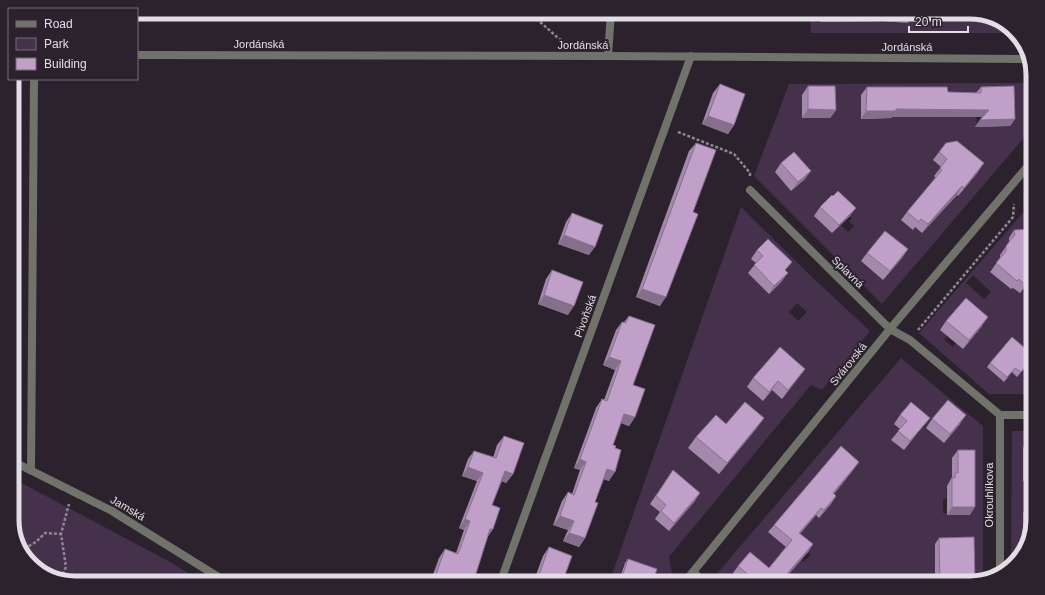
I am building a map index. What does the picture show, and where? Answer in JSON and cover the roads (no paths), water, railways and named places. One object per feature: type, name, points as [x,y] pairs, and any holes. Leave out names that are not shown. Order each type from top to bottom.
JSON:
[{"type":"street","points":[[608,56],[611,19]]},
{"type":"street","name":"Jordánská","points":[[138,55],[691,56],[1024,59]]},
{"type":"street","name":"Pivoňská","points":[[503,576],[691,56]]},
{"type":"street","points":[[31,470],[34,80]]},
{"type":"street","name":"Svárovská","points":[[690,576],[890,329],[1026,168]]},
{"type":"street","name":"Splavná","points":[[750,190],[890,329],[910,340],[1000,415]]},
{"type":"street","points":[[1000,415],[1026,415]]},
{"type":"street","name":"Okrouhlíkova","points":[[1000,415],[1000,567]]},
{"type":"street","name":"Jamská","points":[[19,464],[112,511],[217,576]]},
{"type":"street","points":[[693,572],[697,576]]}]
